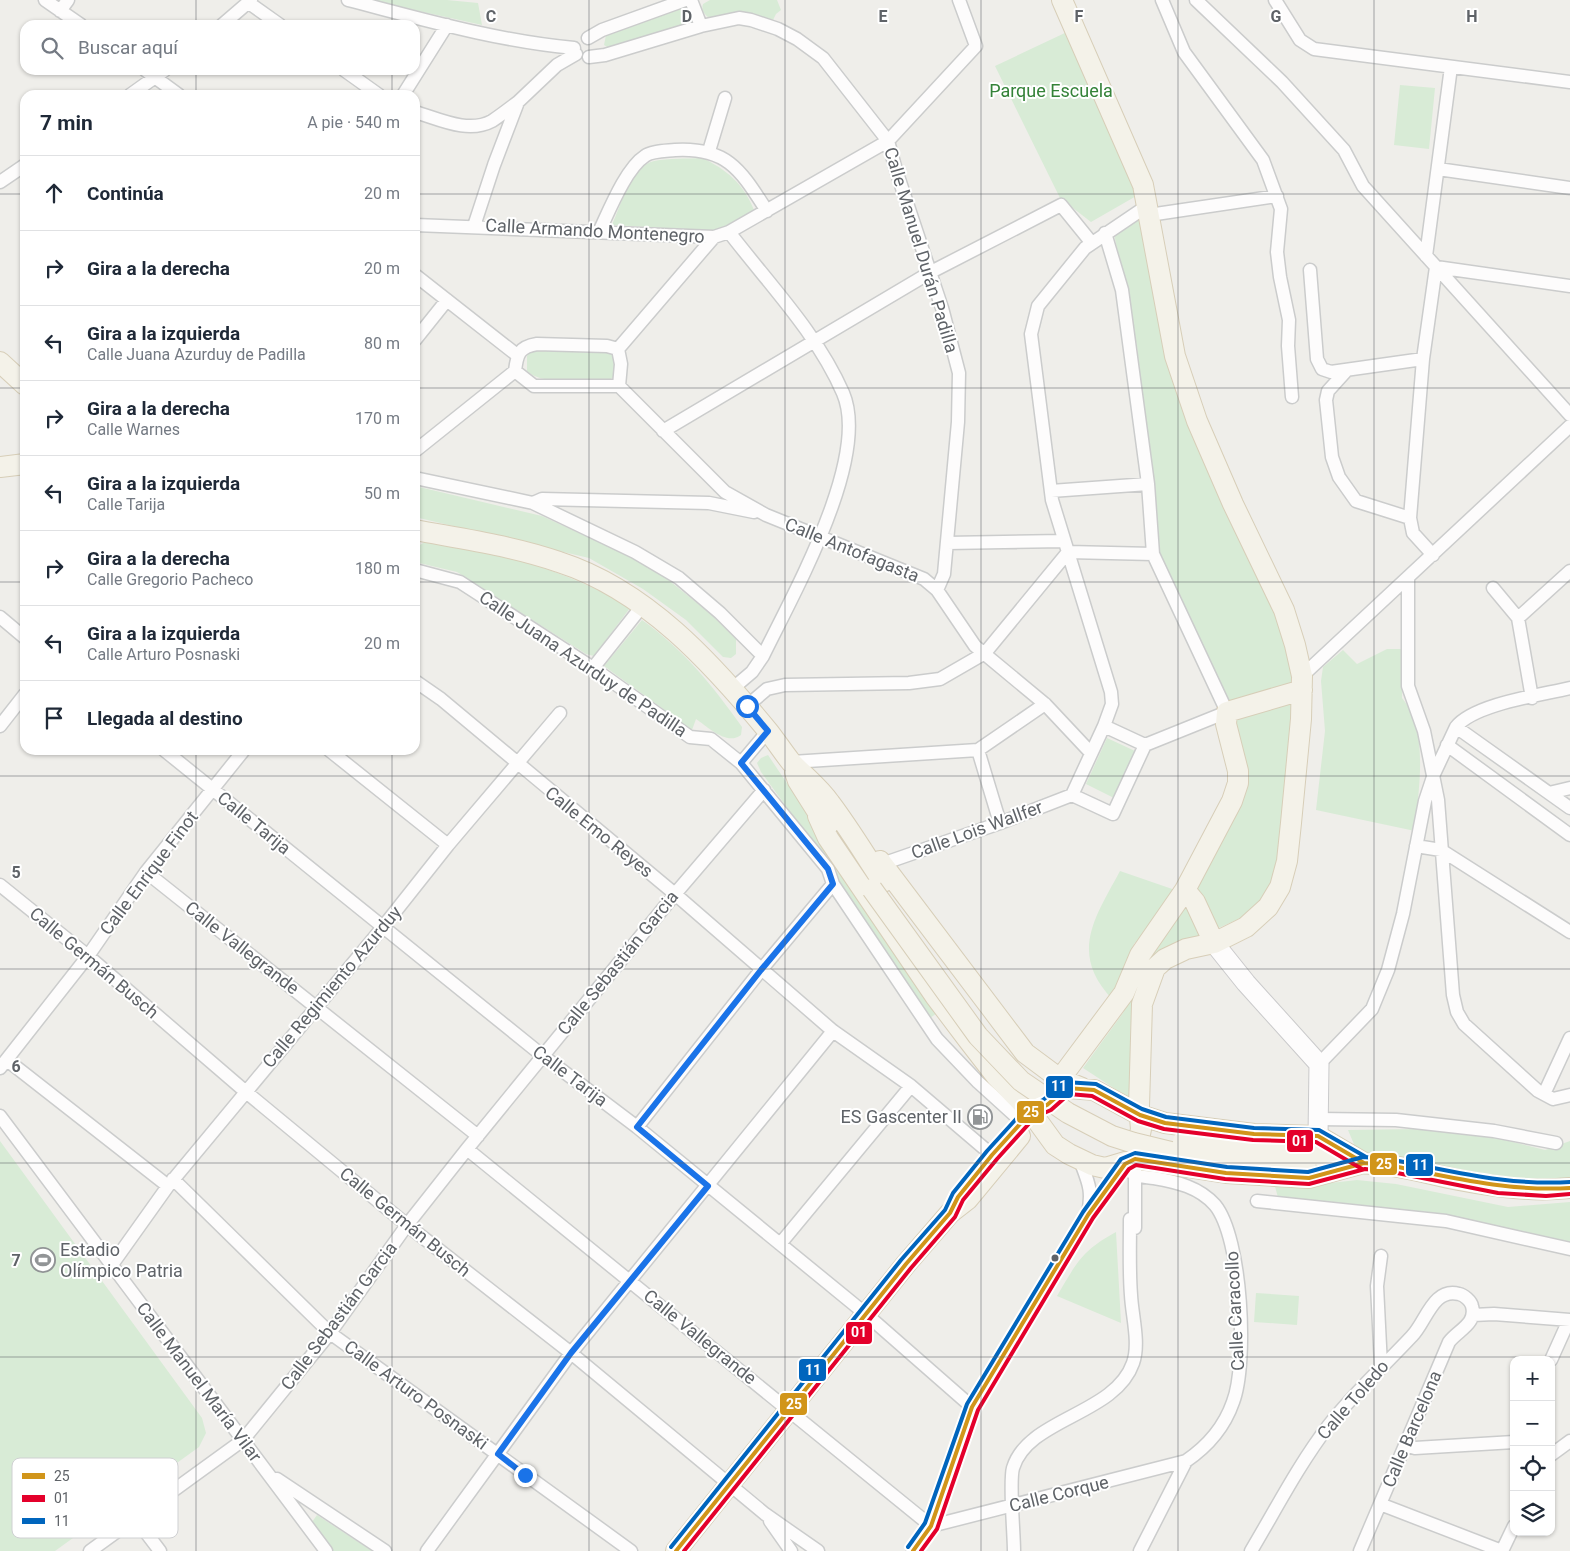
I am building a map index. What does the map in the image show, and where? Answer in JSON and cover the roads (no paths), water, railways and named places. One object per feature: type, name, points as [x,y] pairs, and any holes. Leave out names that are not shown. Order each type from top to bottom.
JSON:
[{"type":"main road","points":[[1062,0],[1143,185],[1175,356],[1197,421],[1232,504],[1284,610],[1295,644],[1302,683],[1287,861],[1280,887],[1268,907],[1246,927],[1214,943],[1186,950],[1164,959],[1155,968],[1142,1004],[1140,1026],[1141,1130],[1131,1166]]},
{"type":"main road","points":[[0,362],[20,380]]},
{"type":"main road","points":[[0,467],[20,465]]},
{"type":"main road","points":[[420,531],[482,542],[560,562],[607,583],[643,605],[688,642],[747,706],[792,762],[809,778],[824,809],[1025,1053],[1045,1133],[1055,1145],[1080,1160],[1105,1168],[1131,1166],[1309,1178],[1364,1164]]},
{"type":"main road","points":[[1082,1062],[1120,1015],[1124,993],[1140,955],[1185,890],[1232,801],[1238,783],[1238,771],[1226,724],[1227,712],[1302,683]]},
{"type":"main road","points":[[824,809],[879,878],[961,1013],[1000,1062],[1021,1081],[1068,1113],[1112,1136],[1179,1154],[1383,1164],[1513,1188],[1550,1190],[1570,1188]]},
{"type":"main road","points":[[824,809],[828,838],[936,996],[996,1076],[1039,1108]]},
{"type":"main road","points":[[1185,890],[1195,902],[1214,943],[1246,983],[1319,1064],[1318,1127]]},
{"type":"main road","points":[[676,1551],[788,1409],[950,1213],[968,1199],[1039,1108],[1124,993]]},
{"type":"main road","points":[[950,1213],[958,1197],[992,1155],[1039,1108],[1082,1088],[1103,1094],[1140,1115],[1165,1123],[1192,1128],[1318,1127],[1364,1164]]},
{"type":"street","points":[[45,0],[64,5],[77,20]]},
{"type":"street","name":"Calle Manuel Durán Padilla","points":[[348,0],[448,25],[580,53],[605,55],[701,26],[739,18],[778,29],[797,39],[823,58],[888,141],[942,308],[959,373],[958,422],[944,574],[937,590]]},
{"type":"street","points":[[420,113],[462,126],[476,126],[491,121],[518,102],[557,65],[580,53],[578,39],[588,38],[602,30],[685,0]]},
{"type":"street","points":[[691,0],[701,26]]},
{"type":"street","points":[[729,232],[888,141],[976,46],[959,0]]},
{"type":"street","points":[[1162,0],[1184,52],[1263,160],[1277,196],[1281,209],[1277,252],[1289,320],[1288,346],[1292,397]]},
{"type":"street","points":[[1196,0],[1282,82],[1344,150],[1363,186],[1570,416]]},
{"type":"street","points":[[1275,0],[1300,40],[1314,49],[1570,82]]},
{"type":"street","points":[[228,20],[250,2],[273,20]]},
{"type":"street","points":[[420,69],[448,25]]},
{"type":"street","points":[[1426,256],[1451,67]]},
{"type":"street","points":[[137,90],[159,75]]},
{"type":"street","points":[[161,75],[174,90]]},
{"type":"street","points":[[351,75],[372,90]]},
{"type":"street","points":[[406,90],[416,75]]},
{"type":"street","points":[[709,151],[725,98]]},
{"type":"street","points":[[474,226],[518,102]]},
{"type":"street","points":[[600,232],[622,185],[645,155],[690,149],[709,151],[743,174],[767,211]]},
{"type":"street","points":[[0,182],[20,169]]},
{"type":"street","points":[[1438,170],[1570,188]]},
{"type":"street","points":[[1105,233],[1122,290],[1148,484],[1153,554],[1227,712],[1145,745],[1113,814],[1072,795],[1104,726],[1112,704],[1111,692],[1066,547],[1051,491],[1031,334],[1038,306],[1090,242],[1105,233],[1148,210],[1277,196]]},
{"type":"street","points":[[663,431],[930,272],[1062,205],[1090,242]]},
{"type":"street","name":"Calle Armando Montenegro","points":[[420,225],[714,237],[729,232],[815,342],[844,394],[849,423],[846,460],[821,538],[763,656],[752,672],[732,689]]},
{"type":"street","points":[[618,349],[714,237]]},
{"type":"street","points":[[1436,267],[1570,286]]},
{"type":"street","points":[[1432,554],[1413,533],[1410,518],[1423,359],[1436,267]]},
{"type":"street","points":[[1310,270],[1317,359],[1322,369],[1331,372],[1423,359]]},
{"type":"street","points":[[420,279],[517,355]]},
{"type":"street","points":[[420,334],[447,300]]},
{"type":"street","points":[[420,447],[515,371],[517,355],[525,346],[537,344],[607,346],[618,349]]},
{"type":"street","points":[[515,371],[534,386],[619,386],[621,364],[618,349]]},
{"type":"street","points":[[1347,370],[1328,391],[1326,400],[1332,457],[1339,477],[1356,500],[1410,518]]},
{"type":"street","name":"Calle Antofagasta","points":[[619,386],[725,492],[766,515],[924,579],[937,590],[975,646],[1044,704],[1091,753]]},
{"type":"street","points":[[1302,683],[1432,554],[1570,426]]},
{"type":"street","points":[[420,479],[533,503],[627,547],[679,578],[720,613],[763,656]]},
{"type":"street","points":[[1051,491],[1148,484]]},
{"type":"street","points":[[533,503],[542,499],[709,503],[766,515]]},
{"type":"street","points":[[947,543],[1066,547],[1153,554]]},
{"type":"street","points":[[747,706],[767,689],[785,685],[909,683],[940,678],[985,653],[1066,547]]},
{"type":"street","name":"Calle Juana Azurduy de Padilla","points":[[420,571],[460,582],[593,668],[690,738],[710,739],[741,763],[828,869],[833,884],[938,1039],[978,1082],[1039,1108]]},
{"type":"street","points":[[1518,618],[1570,571]]},
{"type":"street","points":[[1408,578],[1408,686],[1424,731],[1438,800],[1453,995],[1456,1012],[1464,1024],[1538,1091],[1553,1099],[1570,1095]]},
{"type":"street","points":[[1493,588],[1518,618],[1532,698]]},
{"type":"street","points":[[593,668],[643,605]]},
{"type":"street","points":[[0,618],[20,634]]},
{"type":"street","name":"Calle Emo Reyes","points":[[420,684],[441,699],[675,894],[833,1031],[910,1086],[992,1155]]},
{"type":"street","points":[[1319,1064],[1372,1009],[1388,970],[1403,914],[1416,846],[1434,774],[1456,726],[1476,711],[1570,688]]},
{"type":"street","points":[[0,726],[20,700]]},
{"type":"street","points":[[792,762],[978,750],[1044,704]]},
{"type":"street","name":"Calle Regimiento Azurduy","points":[[110,1266],[171,1182],[383,927],[448,845],[518,765],[560,713]]},
{"type":"street","points":[[1104,726],[1145,745]]},
{"type":"street","points":[[1456,726],[1570,808]]},
{"type":"street","points":[[741,763],[768,731]]},
{"type":"street","points":[[1447,745],[1570,835]]},
{"type":"street","points":[[978,750],[1000,823]]},
{"type":"street","name":"Calle Tarija","points":[[170,755],[543,1056],[637,1127],[866,1315],[972,1407]]},
{"type":"street","name":"Calle Enrique Finot","points":[[3,1064],[88,956],[146,872],[240,755]]},
{"type":"street","points":[[334,755],[448,845]]},
{"type":"street","points":[[1549,793],[1570,788]]},
{"type":"street","name":"Calle Sebastián Garcia","points":[[178,1487],[243,1440],[330,1333],[407,1225],[467,1149],[675,894],[764,790]]},
{"type":"street","name":"Calle Lois Wallfer","points":[[879,878],[1000,823],[1072,795]]},
{"type":"street","points":[[1416,846],[1441,850],[1570,932]]},
{"type":"street","name":"Calle Vallegrande","points":[[146,872],[478,1136]]},
{"type":"street","points":[[637,1127],[761,970],[833,884]]},
{"type":"street","name":"Calle Germán Busch","points":[[0,885],[88,956],[246,1092],[407,1225],[571,1353],[765,1514],[818,1551]]},
{"type":"street","points":[[1132,1083],[1134,1039],[1140,1026]]},
{"type":"street","points":[[427,1551],[571,1353],[833,1031]]},
{"type":"street","points":[[1544,1094],[1570,1038]]},
{"type":"street","name":"Calle Arturo Posnaski","points":[[3,1064],[171,1182],[330,1333],[631,1551]]},
{"type":"street","points":[[780,1244],[910,1086]]},
{"type":"street","name":"Calle Manuel María Vilar","points":[[0,1116],[110,1266],[326,1551]]},
{"type":"street","points":[[1318,1127],[1396,1120],[1494,1131],[1556,1143]]},
{"type":"street","name":"Calle Vallegrande","points":[[467,1149],[631,1280],[931,1526]]},
{"type":"street","points":[[1080,1160],[1091,1190],[1088,1216]]},
{"type":"street","points":[[913,1551],[931,1526],[972,1407],[1088,1216],[1131,1166]]},
{"type":"street","points":[[1014,1551],[1012,1469],[1020,1453],[1042,1434],[1098,1402],[1119,1386],[1134,1362],[1131,1166]]},
{"type":"street","name":"Calle Caracollo","points":[[1131,1166],[1187,1185],[1204,1195],[1225,1220],[1229,1234],[1236,1273],[1241,1358],[1238,1384],[1232,1404],[1218,1431],[1206,1447],[1186,1461]]},
{"type":"street","points":[[1257,1200],[1446,1221],[1570,1249]]},
{"type":"street","points":[[1130,1219],[1133,1318]]},
{"type":"street","points":[[1381,1366],[1377,1286],[1382,1256]]},
{"type":"street","name":"Calle Toledo","points":[[1251,1551],[1311,1450],[1330,1424],[1381,1366],[1419,1328],[1432,1305],[1441,1296],[1451,1293],[1464,1296],[1472,1303],[1473,1315]]},
{"type":"street","points":[[1473,1315],[1494,1314],[1570,1320],[1553,1356]]},
{"type":"street","name":"Calle Barcelona","points":[[1360,1551],[1449,1342],[1466,1328],[1473,1315]]},
{"type":"street","points":[[1555,1450],[1570,1441]]},
{"type":"street","points":[[1405,1445],[1415,1448],[1510,1442]]},
{"type":"street","points":[[1140,1551],[1186,1461]]},
{"type":"street","name":"Calle Corque","points":[[931,1526],[1186,1461]]},
{"type":"street","points":[[269,1474],[385,1551]]},
{"type":"street","points":[[1380,1504],[1502,1551],[1510,1534]]},
{"type":"street","points":[[765,1514],[791,1551]]},
{"type":"street","name":"Calle Sebastián Garcia","points":[[90,1551],[108,1538]]},
{"type":"street","points":[[150,1538],[160,1551]]},
{"type":"place","name":"ES Gascenter II","points":[[980,1117]]},
{"type":"place","name":"Estadio Olímpico Patria","points":[[43,1260]]},
{"type":"park label","name":"Parque Escuela","points":[[1051,91]]}]
